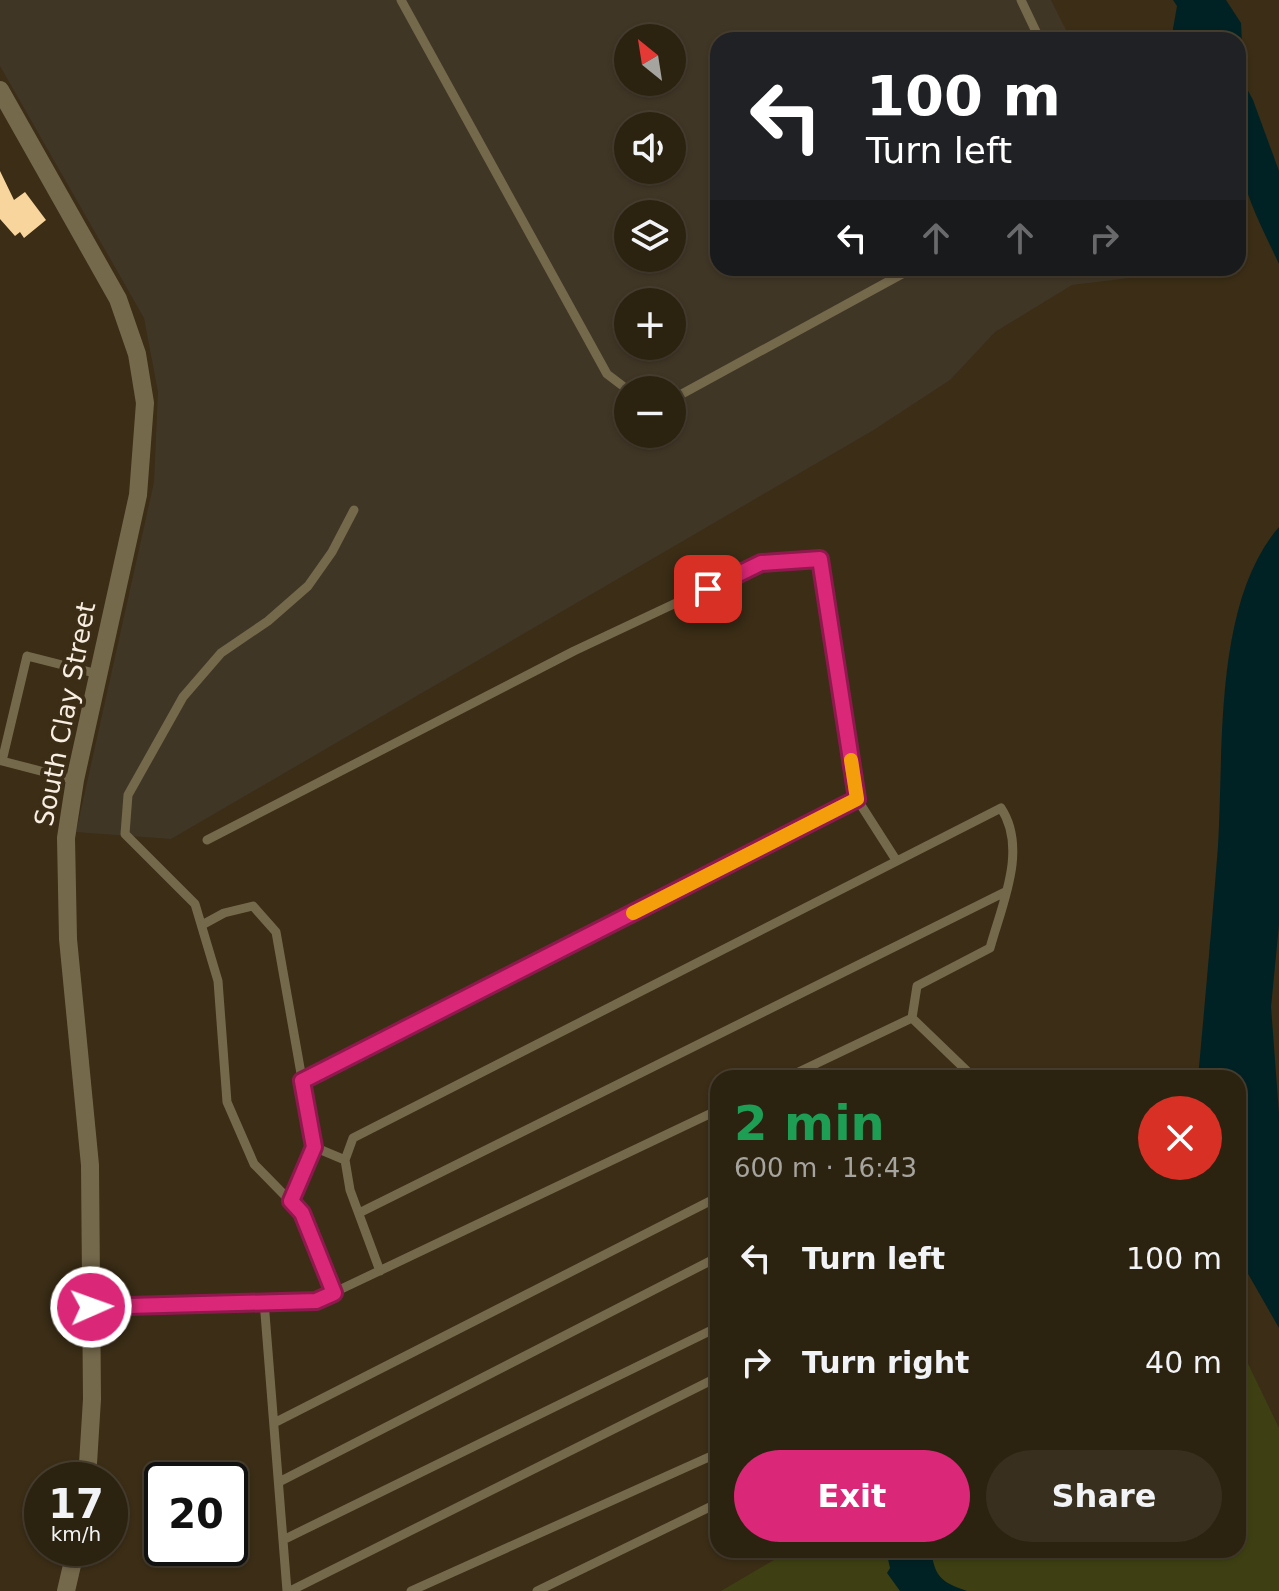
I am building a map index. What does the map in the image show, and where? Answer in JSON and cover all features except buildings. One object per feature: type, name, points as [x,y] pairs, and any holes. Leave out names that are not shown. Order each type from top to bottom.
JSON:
[{"type":"street","name":"South Clay Street","points":[[0,90],[118,299],[143,382],[145,403],[138,495],[75,780],[66,838],[65,889],[89,1149],[92,1399],[88,1462]]},
{"type":"street","points":[[66,1591],[72,1566]]},
{"type":"lane","points":[[401,0],[607,374],[614,379]]},
{"type":"lane","points":[[1021,0],[1036,32]]},
{"type":"lane","points":[[686,392],[898,276]]},
{"type":"lane","points":[[334,1293],[302,1213],[254,1164],[227,1102],[218,981],[195,904],[125,834],[128,795],[183,697],[221,653],[268,621],[308,586],[332,552],[354,510]]},
{"type":"lane","points":[[207,840],[574,651],[761,563],[820,559],[857,799],[896,860]]},
{"type":"lane","points":[[75,780],[1,763],[27,656],[98,674]]},
{"type":"lane","points":[[302,1081],[857,799]]},
{"type":"lane","points":[[380,1271],[359,1213],[345,1160],[353,1138],[1001,808],[1010,822],[1015,845],[990,948],[917,986],[912,1018]]},
{"type":"lane","points":[[359,1213],[1005,892]]},
{"type":"lane","points":[[202,925],[224,913],[253,906],[276,932],[314,1147],[291,1201]]},
{"type":"lane","points":[[912,1018],[961,1070]]},
{"type":"lane","points":[[803,1070],[912,1018]]},
{"type":"lane","points":[[91,1307],[316,1301],[710,1114]]},
{"type":"lane","points":[[314,1147],[345,1160]]},
{"type":"lane","points":[[274,1423],[710,1201]]},
{"type":"lane","points":[[279,1482],[710,1261]]},
{"type":"lane","points":[[264,1301],[289,1591],[710,1381]]},
{"type":"lane","points":[[283,1540],[710,1331]]},
{"type":"lane","points":[[411,1591],[710,1457]]},
{"type":"lane","points":[[537,1591],[710,1507]]},
{"type":"shaded area","points":[[0,0],[1051,0],[1067,32],[710,32],[710,276],[1146,276],[1072,285],[995,332],[950,380],[872,431],[171,839],[76,832],[154,482],[158,392],[144,318],[0,66]]},
{"type":"shaded area","points":[[1246,1360],[1279,1428],[1279,1591],[721,1591],[777,1558],[1246,1558]]},
{"type":"water","points":[[1173,0],[1226,0],[1241,23],[1241,32],[1172,32],[1177,6]]},
{"type":"water","points":[[1246,87],[1279,171],[1279,264],[1246,187]]},
{"type":"water","points":[[1279,527],[1279,925],[1271,1007],[1279,1113],[1279,1328],[1246,1269],[1246,1070],[1199,1070],[1218,846],[1226,679],[1242,596],[1258,559]]},
{"type":"water","points":[[888,1558],[933,1558],[941,1577],[967,1591],[900,1591],[887,1573],[890,1568]]},
{"type":"slow traffic","points":[[633,913],[857,799],[851,760]]},
{"type":"route","points":[[91,1307],[316,1301],[334,1293],[302,1213],[291,1201],[314,1147],[302,1081],[857,799],[820,559],[761,563],[708,589]]}]
